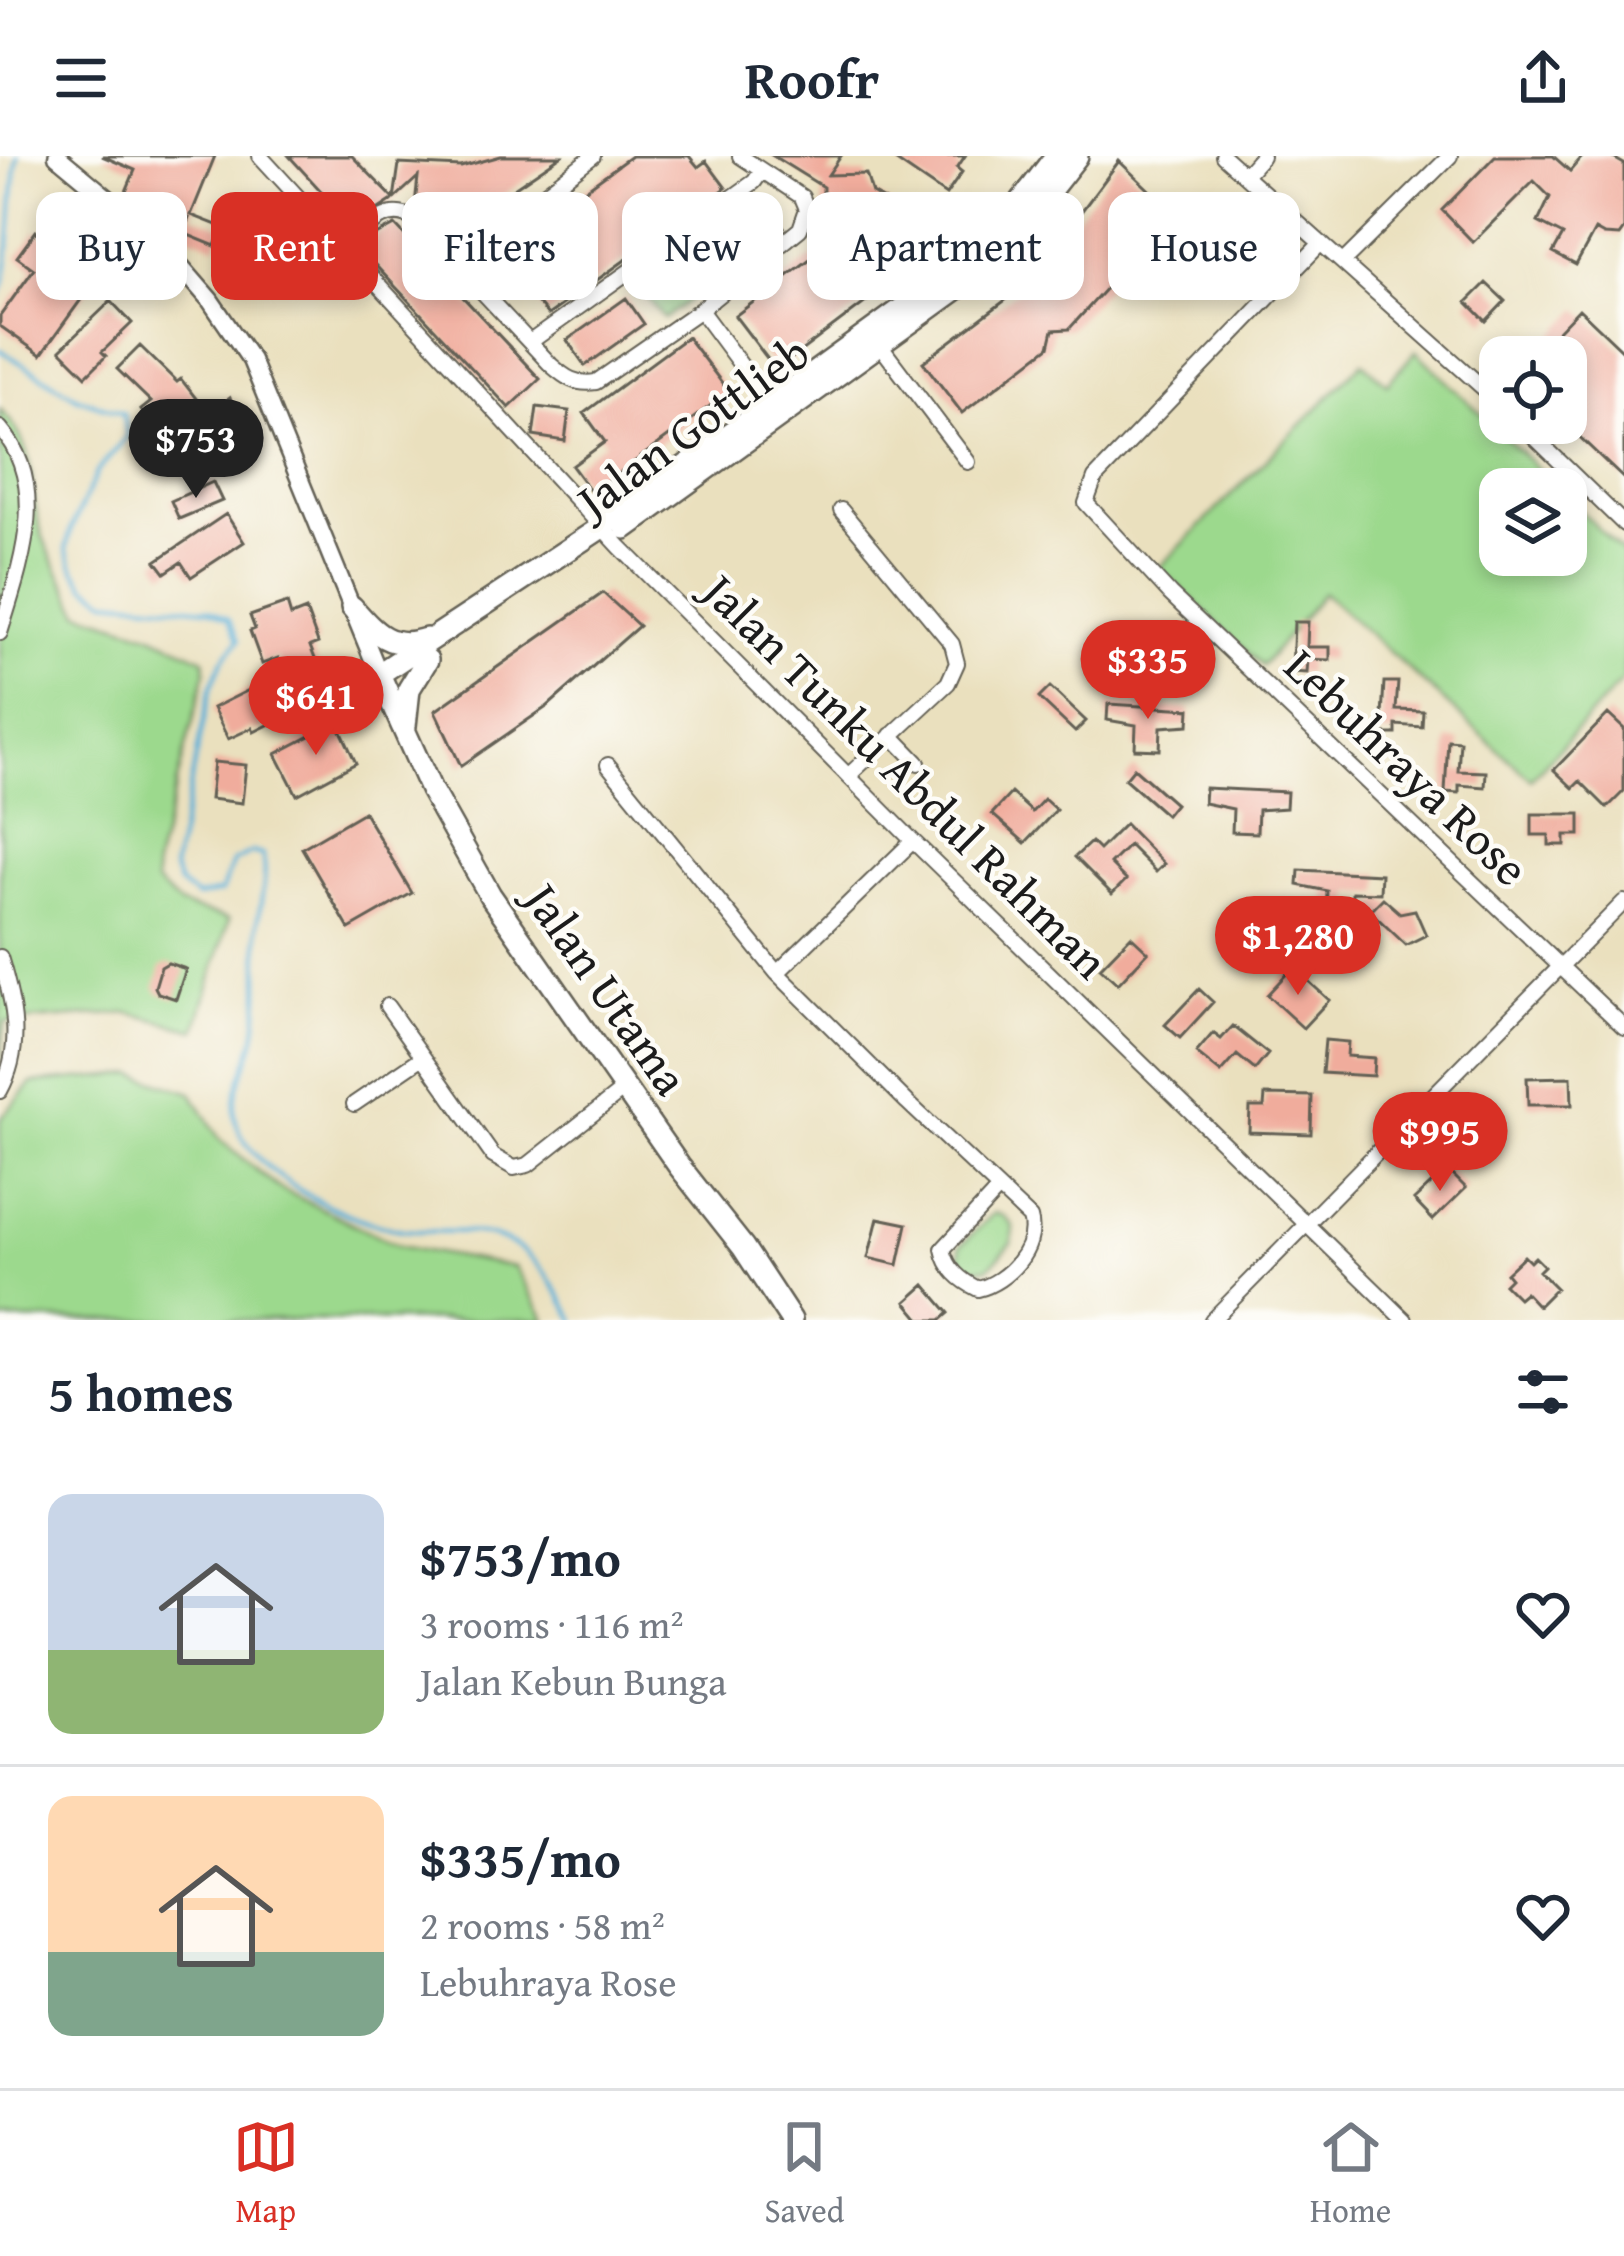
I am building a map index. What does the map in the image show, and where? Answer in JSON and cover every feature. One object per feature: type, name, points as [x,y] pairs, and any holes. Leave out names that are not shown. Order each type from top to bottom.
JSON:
[{"type":"main road","name":"Jalan Gottlieb","points":[[382,681],[427,660],[607,532],[972,257],[998,232],[1056,156]]},
{"type":"main road","name":"Jalan Gottlieb","points":[[774,410],[879,344],[977,274],[1000,254],[1077,156]]},
{"type":"main road","name":"Jalan Gottlieb","points":[[382,681],[437,636],[607,532]]},
{"type":"main road","points":[[352,608],[390,643],[411,644],[437,636]]},
{"type":"main road","points":[[404,731],[409,688],[427,660]]},
{"type":"main road","name":"Jalan Utama","points":[[382,681],[431,790],[490,895],[790,1320]]},
{"type":"street","points":[[57,156],[158,240],[241,345],[276,419],[382,681]]},
{"type":"street","name":"Jalan Tunku Abdul Rahman","points":[[260,156],[293,192]]},
{"type":"street","points":[[546,192],[593,156]]},
{"type":"street","points":[[491,300],[567,379],[596,382],[700,310],[794,236],[805,220],[802,197],[740,156]]},
{"type":"street","points":[[1223,156],[1479,385]]},
{"type":"street","points":[[1245,175],[1262,156]]},
{"type":"street","points":[[1343,262],[1450,156]]},
{"type":"street","points":[[530,342],[754,182],[762,171]]},
{"type":"street","name":"Lebuhraya Rose","points":[[1321,243],[1095,478],[1086,502],[1170,594],[1624,1028]]},
{"type":"street","name":"Jalan Tunku Abdul Rahman","points":[[378,285],[607,532],[848,776],[1406,1320]]},
{"type":"street","points":[[700,310],[774,410]]},
{"type":"street","points":[[879,344],[968,462]]},
{"type":"street","points":[[0,428],[14,444],[27,480],[29,520],[0,633]]},
{"type":"street","points":[[1542,444],[1624,524]]},
{"type":"street","points":[[841,510],[956,652],[956,673],[948,683],[848,776]]},
{"type":"street","points":[[891,735],[918,763]]},
{"type":"street","points":[[608,765],[777,973],[1030,1218],[1031,1247],[991,1286],[978,1289],[945,1262],[943,1249],[999,1189]]},
{"type":"street","points":[[777,973],[913,841]]},
{"type":"street","points":[[1212,1320],[1624,902]]},
{"type":"street","points":[[0,957],[12,998],[16,1040],[10,1072],[0,1091]]},
{"type":"street","points":[[387,1006],[494,1156],[514,1168],[528,1165],[624,1090]]},
{"type":"street","points":[[354,1104],[423,1057]]},
{"type":"green space","points":[[649,300],[689,300],[664,319]]},
{"type":"green space","points":[[1416,351],[1479,412],[1479,444],[1512,444],[1536,468],[1479,468],[1479,576],[1587,576],[1587,518],[1624,554],[1624,679],[1531,779],[1323,593],[1262,666],[1159,568],[1363,362],[1387,384]]},
{"type":"green space","points":[[0,409],[22,440],[42,534],[80,612],[152,635],[204,659],[206,671],[155,865],[156,883],[180,905],[229,919],[196,1030],[129,1013],[5,1022],[0,1062]]},
{"type":"green space","points":[[134,1074],[192,1093],[220,1140],[277,1187],[399,1246],[515,1267],[546,1320],[0,1320],[0,1119],[32,1083]]},
{"type":"green space","points":[[994,1213],[1013,1226],[1012,1243],[988,1268],[971,1268],[960,1258],[960,1246]]},
{"type":"building","points":[[102,156],[215,156],[191,215],[211,223],[211,244],[187,235],[187,192],[126,192],[135,170]]},
{"type":"building","points":[[289,156],[352,156],[394,199],[378,210],[378,192],[322,192]]},
{"type":"building","points":[[501,156],[561,156],[508,192],[416,192],[418,177],[394,199],[399,164],[461,167]]},
{"type":"building","points":[[631,156],[689,156],[698,167],[706,161],[726,188],[720,192],[622,192],[622,262],[598,279],[598,192],[582,192]]},
{"type":"building","points":[[773,156],[841,156],[828,175],[866,174],[872,192],[823,192],[823,187]]},
{"type":"building","points":[[889,156],[965,156],[957,168],[962,172],[948,192]]},
{"type":"building","points":[[1495,156],[1553,156],[1570,171],[1583,156],[1610,156],[1624,164],[1624,229],[1619,236],[1595,230],[1576,265],[1553,253],[1563,235],[1538,222],[1550,197],[1534,181],[1473,242],[1442,210]]},
{"type":"building","points":[[1119,161],[1151,192],[1108,192],[1108,286],[1069,329],[1053,330],[1049,347],[962,413],[923,362],[1006,300],[1084,300],[1084,208]]},
{"type":"building","points":[[395,225],[402,232],[402,294],[378,268],[378,234]]},
{"type":"building","points":[[36,231],[36,300],[81,300],[41,355],[0,326],[0,316],[34,269],[17,257]]},
{"type":"building","points":[[807,261],[807,300],[869,300],[776,370],[735,316],[756,300],[783,300],[783,280]]},
{"type":"building","points":[[1486,283],[1505,301],[1486,321],[1467,302]]},
{"type":"building","points":[[408,300],[466,300],[540,379],[509,408]]},
{"type":"building","points":[[535,300],[569,300],[548,315]]},
{"type":"building","points":[[623,300],[644,324],[585,366],[567,340]]},
{"type":"building","points":[[111,301],[132,323],[102,352],[106,356],[86,376],[60,350]]},
{"type":"building","points":[[1579,309],[1624,352],[1624,479],[1587,444],[1587,336],[1553,336]]},
{"type":"building","points":[[687,337],[729,392],[592,493],[572,466],[605,442],[584,413]]},
{"type":"building","points":[[140,346],[177,382],[181,379],[208,414],[230,398],[243,436],[203,462],[187,416],[150,444],[139,431],[150,422],[141,410],[151,402],[117,369]]},
{"type":"building","points":[[537,407],[569,411],[565,441],[533,436]]},
{"type":"building","points":[[213,482],[222,501],[179,519],[171,501]]},
{"type":"building","points":[[226,514],[244,542],[191,577],[181,562],[165,573],[156,561]]},
{"type":"building","points":[[603,593],[639,626],[548,706],[461,766],[435,711]]},
{"type":"building","points":[[287,603],[291,616],[306,610],[318,643],[310,646],[332,702],[317,708],[314,702],[254,732],[252,728],[228,739],[213,708],[261,684],[270,702],[290,691],[278,658],[262,664],[250,631],[255,629],[250,616]]},
{"type":"building","points":[[1294,622],[1308,622],[1307,647],[1330,647],[1330,660],[1308,659],[1307,673],[1292,672]]},
{"type":"building","points":[[1384,682],[1398,682],[1396,710],[1423,711],[1422,727],[1396,725],[1396,734],[1381,734]]},
{"type":"building","points":[[1050,687],[1086,721],[1075,732],[1039,698]]},
{"type":"building","points":[[1108,704],[1190,709],[1189,725],[1161,727],[1160,750],[1135,749],[1136,725],[1107,720]]},
{"type":"building","points":[[1608,714],[1624,729],[1624,791],[1607,808],[1580,781],[1573,788],[1554,770]]},
{"type":"building","points":[[337,722],[356,763],[297,795],[276,754]]},
{"type":"building","points":[[1448,740],[1460,741],[1458,771],[1486,772],[1485,787],[1459,785],[1459,793],[1445,792]]},
{"type":"building","points":[[214,762],[246,765],[242,803],[210,799]]},
{"type":"building","points":[[1134,768],[1175,804],[1166,815],[1125,779]]},
{"type":"building","points":[[1205,788],[1287,792],[1286,808],[1258,810],[1257,833],[1232,832],[1233,809],[1204,803]]},
{"type":"building","points":[[1011,793],[1032,812],[1044,799],[1056,810],[1025,843],[992,814]]},
{"type":"building","points":[[364,812],[412,893],[349,929],[302,848]]},
{"type":"building","points":[[1532,814],[1580,814],[1580,835],[1565,835],[1565,845],[1549,845],[1549,835],[1532,835]]},
{"type":"building","points":[[1125,824],[1164,864],[1156,872],[1129,845],[1110,864],[1126,880],[1112,894],[1075,857],[1091,842],[1099,850]]},
{"type":"building","points":[[1299,870],[1381,874],[1380,893],[1352,892],[1351,916],[1326,914],[1327,891],[1298,885]]},
{"type":"building","points":[[1383,898],[1400,913],[1415,910],[1426,935],[1406,945],[1370,911]]},
{"type":"building","points":[[1131,936],[1148,952],[1118,984],[1100,968]]},
{"type":"building","points":[[168,963],[186,969],[176,999],[158,993],[155,987],[161,967]]},
{"type":"building","points":[[1293,967],[1329,1000],[1303,1028],[1267,995]]},
{"type":"building","points":[[1199,989],[1213,1002],[1180,1038],[1165,1025]]},
{"type":"building","points":[[1233,1026],[1268,1054],[1255,1070],[1237,1055],[1221,1073],[1196,1053],[1213,1033],[1221,1039]]},
{"type":"building","points":[[1325,1040],[1348,1042],[1347,1056],[1374,1058],[1373,1076],[1322,1073]]},
{"type":"building","points":[[1571,1077],[1572,1105],[1528,1105],[1527,1078]]},
{"type":"building","points":[[1265,1095],[1312,1096],[1311,1134],[1249,1132],[1250,1107],[1264,1107]]},
{"type":"building","points":[[1447,1169],[1466,1188],[1433,1220],[1414,1200]]},
{"type":"building","points":[[878,1218],[907,1224],[898,1265],[868,1258]]},
{"type":"building","points":[[1524,1256],[1530,1262],[1535,1257],[1544,1266],[1539,1271],[1556,1288],[1538,1306],[1525,1292],[1518,1298],[1504,1284],[1510,1278],[1506,1273]]},
{"type":"building","points":[[925,1285],[949,1313],[941,1320],[921,1320],[906,1302]]},
{"type":"waterway","points":[[0,294],[18,156]]},
{"type":"waterway","points":[[0,350],[78,398],[123,413],[127,436],[97,472],[66,549],[85,585],[107,600],[210,609],[229,619],[239,640],[222,661],[210,691],[173,869],[179,884],[197,897],[221,892],[233,862],[252,852],[262,855],[257,1023],[235,1107],[243,1138],[279,1176],[356,1217],[403,1230],[479,1234],[516,1246],[545,1274],[575,1320]]}]
